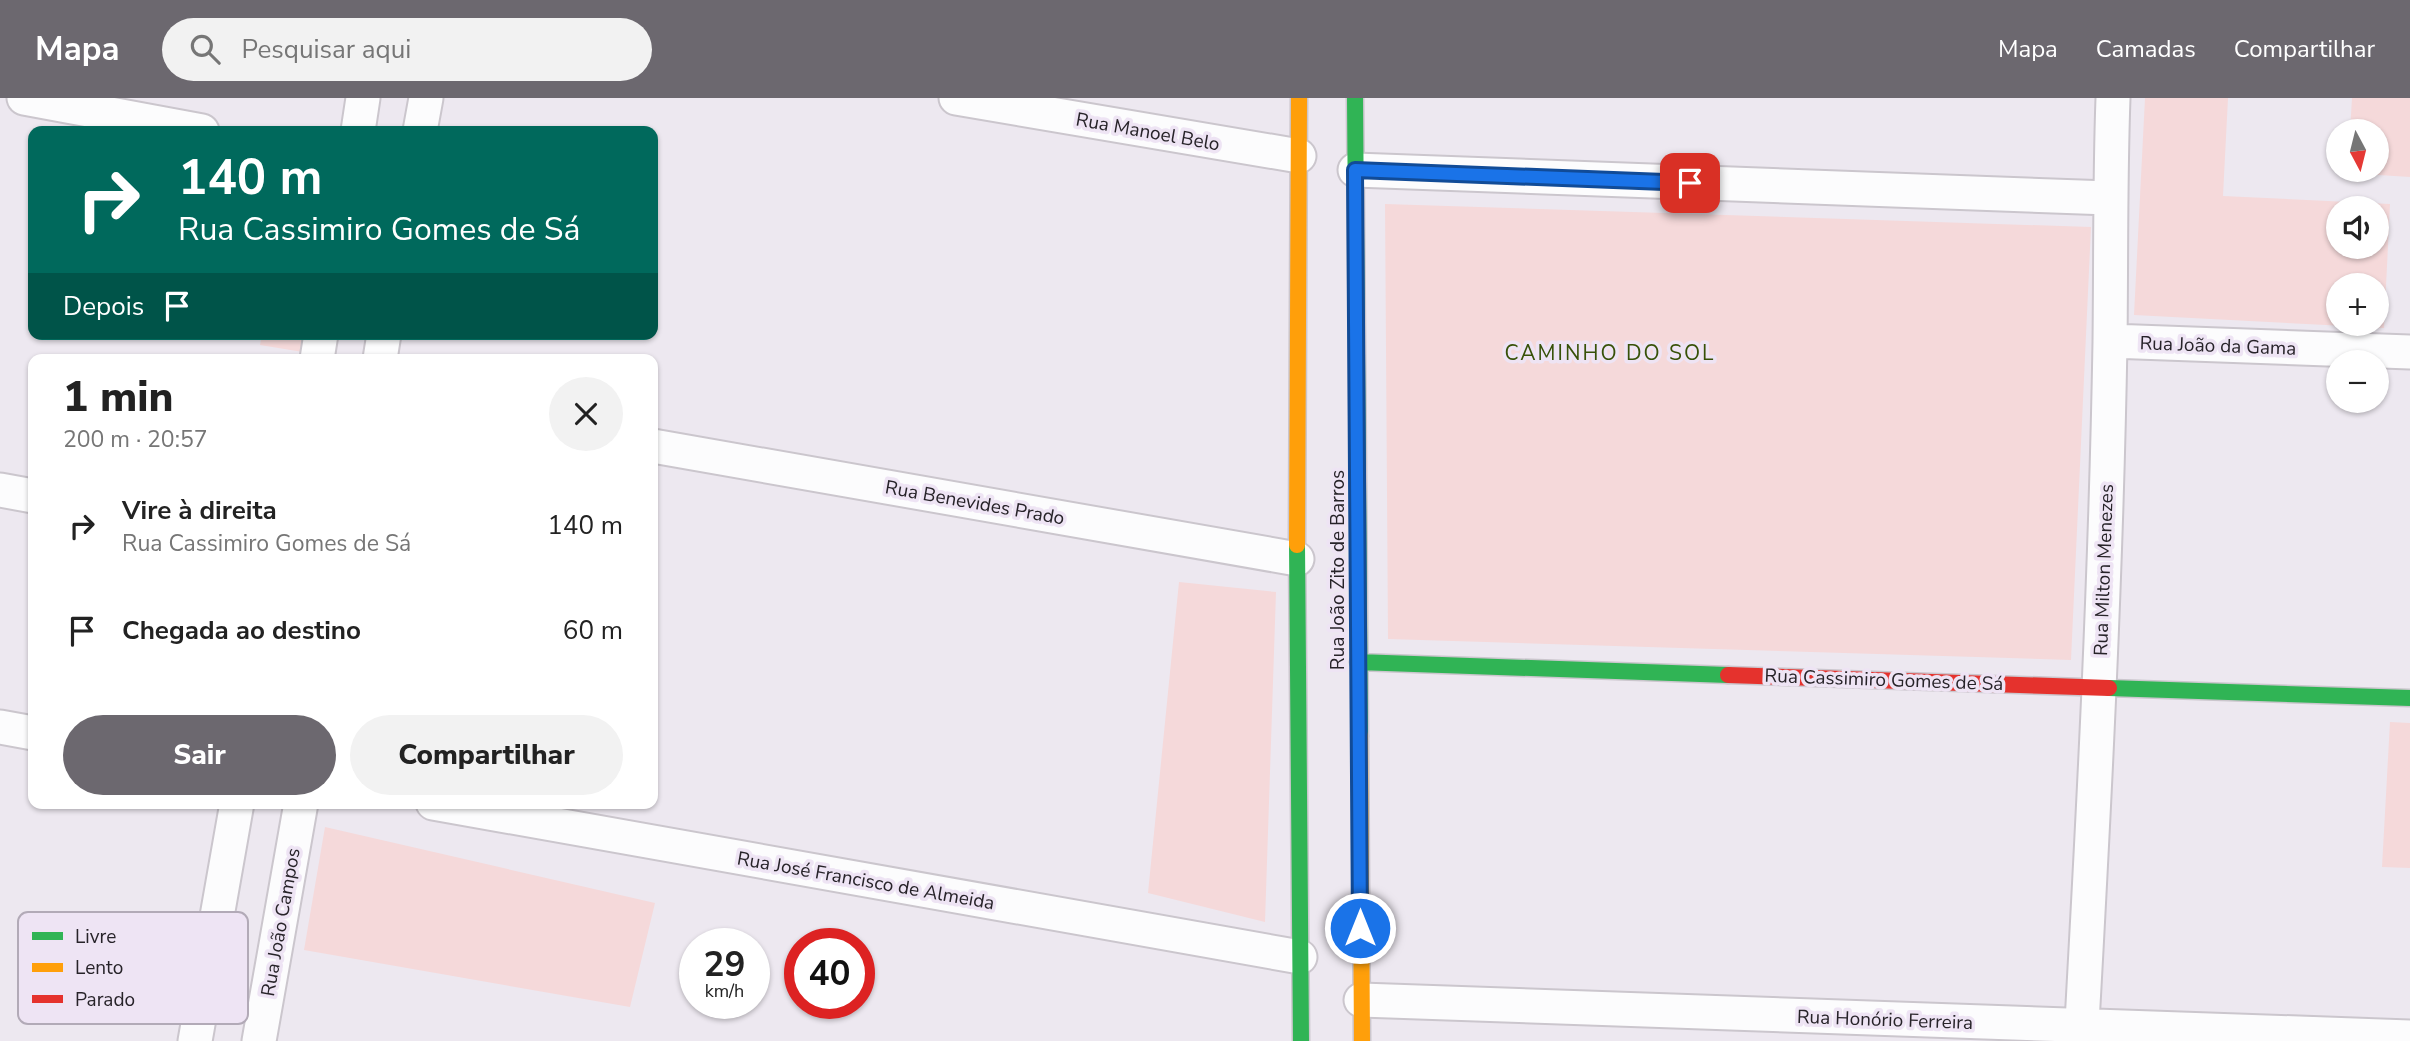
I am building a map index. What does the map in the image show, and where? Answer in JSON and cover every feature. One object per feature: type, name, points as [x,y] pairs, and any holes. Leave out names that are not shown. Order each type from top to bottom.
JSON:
[{"type":"street","points":[[24,98],[175,126]]},
{"type":"street","points":[[359,126],[363,98]]},
{"type":"street","points":[[421,126],[426,98]]},
{"type":"street","name":"Rua Manoel Belo","points":[[956,98],[1298,156]]},
{"type":"street","name":"Rua João Zito de Barros","points":[[1299,98],[1297,559],[1305,905],[1300,957],[1301,1041]]},
{"type":"street","name":"Rua João Zito de Barros","points":[[1355,98],[1358,662],[1354,904],[1362,1041]]},
{"type":"street","name":"Rua Milton Menezes","points":[[2081,1034],[2100,686],[2110,341],[2109,198],[2113,98]]},
{"type":"street","points":[[1355,170],[2109,198]]},
{"type":"street","name":"Rua João da Gama","points":[[2110,341],[2410,352]]},
{"type":"street","name":"Rua Benevides Prado","points":[[658,447],[1297,559]]},
{"type":"street","points":[[0,489],[28,495]]},
{"type":"street","name":"Rua Cassimiro Gomes de Sá","points":[[1358,662],[2410,698]]},
{"type":"street","points":[[0,727],[28,732]]},
{"type":"street","points":[[218,912],[236,809]]},
{"type":"street","name":"Rua João Campos","points":[[259,1041],[300,809]]},
{"type":"street","name":"Rua José Francisco de Almeida","points":[[467,809],[1300,957]]},
{"type":"street","name":"Rua Honório Ferreira","points":[[1361,1000],[2081,1034],[2410,1037]]},
{"type":"shaded area","points":[[2145,98],[2228,98],[2223,196],[2326,201],[2326,259],[2387,259],[2387,273],[2326,273],[2326,325],[2134,315]]},
{"type":"shaded area","points":[[2352,98],[2410,98],[2410,177],[2389,176],[2389,119],[2351,119]]},
{"type":"shaded area","points":[[1385,204],[2091,227],[2071,660],[1388,639]]},
{"type":"shaded area","points":[[261,340],[318,340],[315,354],[260,345]]},
{"type":"shaded area","points":[[1179,582],[1276,592],[1265,922],[1148,893]]},
{"type":"shaded area","points":[[2390,722],[2410,723],[2410,868],[2382,867]]},
{"type":"shaded area","points":[[325,827],[655,903],[630,1007],[304,950]]},
{"type":"traffic: fast","points":[[1355,98],[1360,736]]},
{"type":"traffic: fast","points":[[1297,545],[1301,1041]]},
{"type":"traffic: fast","points":[[1358,662],[1728,675]]},
{"type":"traffic: fast","points":[[2109,688],[2410,698]]},
{"type":"traffic: slow","points":[[1297,545],[1299,98]]},
{"type":"traffic: slow","points":[[1360,736],[1362,1041]]},
{"type":"traffic: jam","points":[[1728,675],[2109,688]]},
{"type":"district","name":"CAMINHO DO SOL","points":[[1610,353]]},
{"type":"route","points":[[1360,928],[1355,170],[1690,183]]}]
